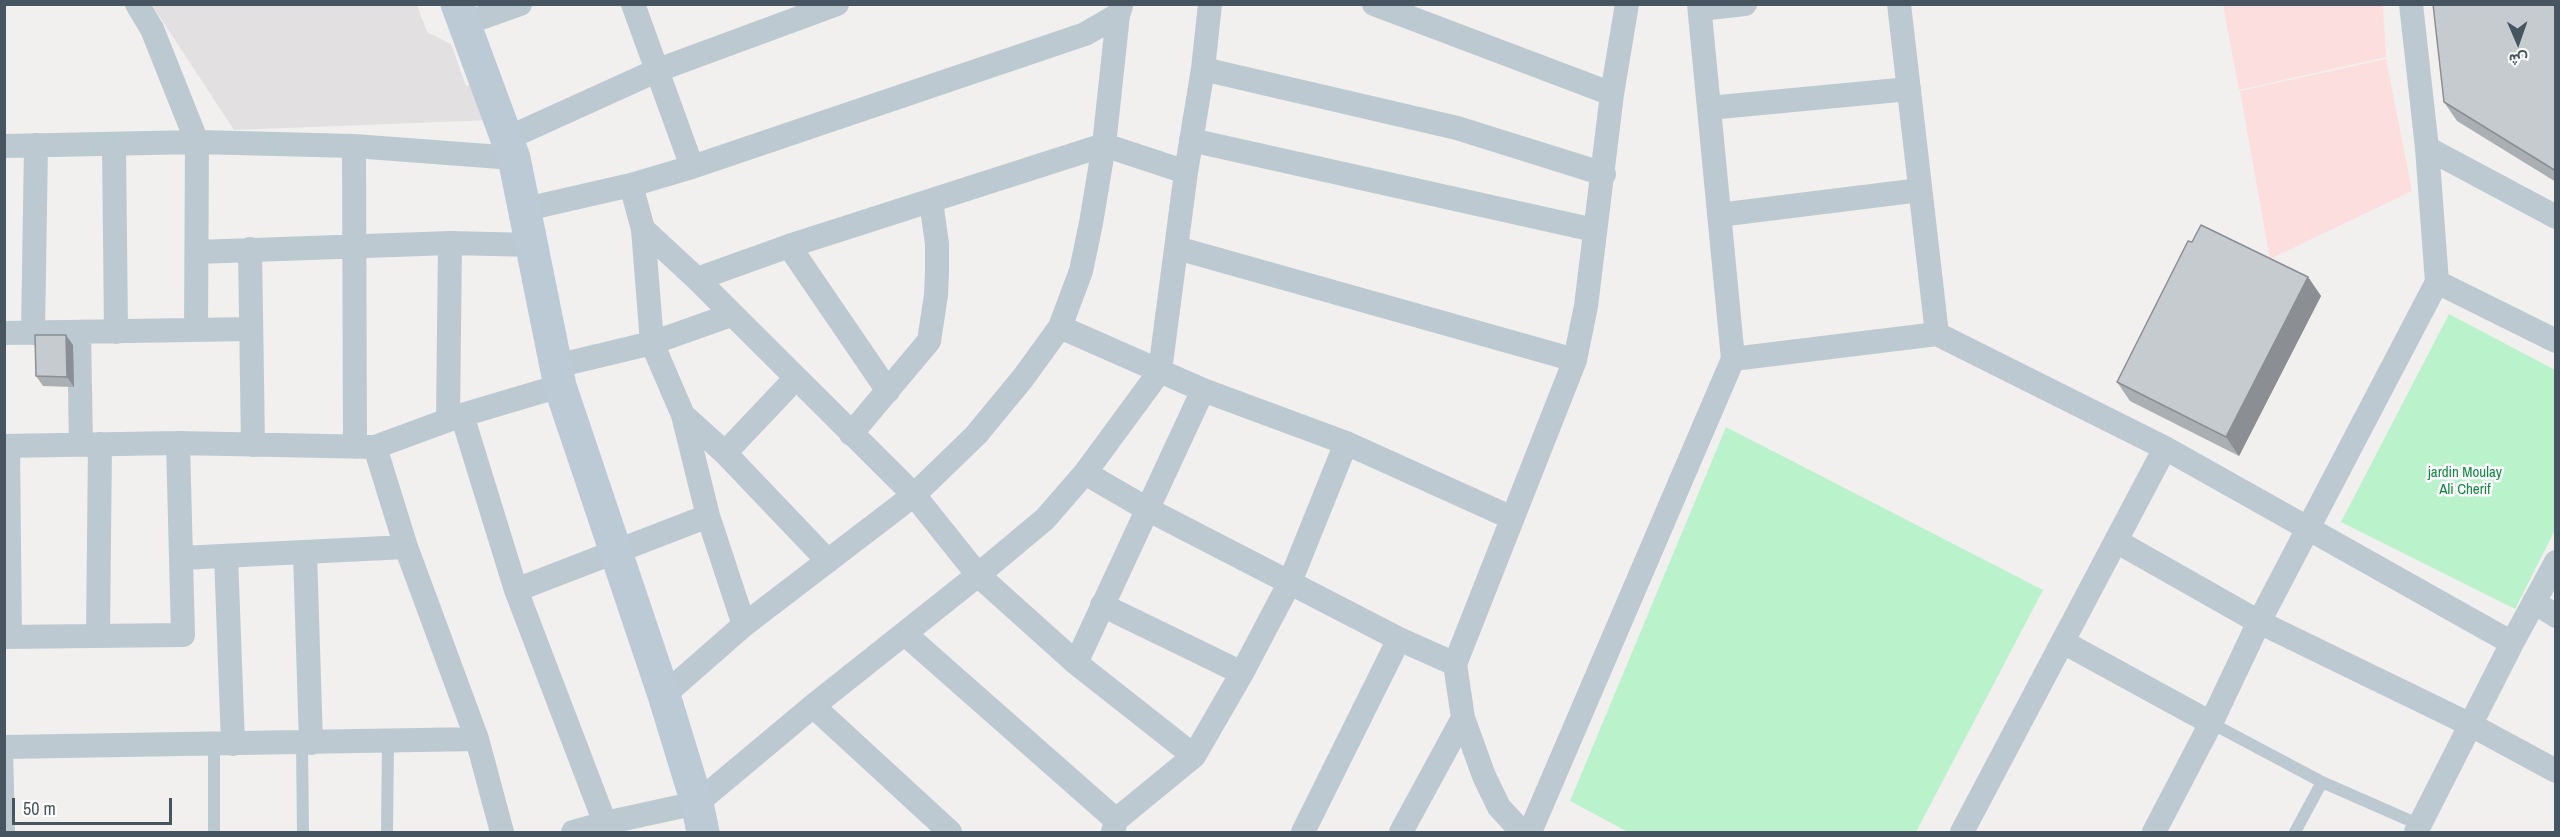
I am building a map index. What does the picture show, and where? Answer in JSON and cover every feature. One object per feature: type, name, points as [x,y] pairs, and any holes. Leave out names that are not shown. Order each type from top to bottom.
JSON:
[{"type":"main road","points":[[460,14],[511,148],[526,209],[558,376],[664,694],[700,818]]},
{"type":"street","points":[[137,4],[152,29],[197,142],[196,330]]},
{"type":"street","points":[[460,14],[520,4]]},
{"type":"street","points":[[633,4],[692,167]]},
{"type":"street","points":[[4,146],[197,142],[511,148],[658,70],[837,4]]},
{"type":"street","points":[[573,832],[605,823],[700,818],[813,706],[1045,519],[1085,473],[1160,371],[1186,172],[1203,69],[1210,4]]},
{"type":"street","points":[[1522,832],[1499,807],[1484,776],[1463,718],[1455,664],[1575,360],[1586,306],[1612,94],[1627,4]]},
{"type":"street","points":[[1530,832],[1733,359],[1699,7],[1745,4]]},
{"type":"street","points":[[1899,4],[1937,334]]},
{"type":"street","points":[[2154,832],[2211,723],[2259,622],[2437,282],[2427,148],[2411,4]]},
{"type":"street","points":[[1384,6],[1612,94]]},
{"type":"street","points":[[664,694],[744,625],[914,495],[976,435],[1023,378],[1060,327],[1081,271],[1104,145],[1120,10]]},
{"type":"street","points":[[526,209],[631,185],[692,167],[1085,34],[1120,10]]},
{"type":"street","points":[[1203,69],[1457,128],[1604,174]]},
{"type":"street","points":[[1709,108],[1909,89]]},
{"type":"street","points":[[1191,140],[1594,230]]},
{"type":"street","points":[[114,144],[116,332]]},
{"type":"street","points":[[33,333],[36,145]]},
{"type":"street","points":[[697,279],[789,246],[1104,145],[1186,172]]},
{"type":"street","points":[[354,146],[352,248],[365,447],[406,548],[477,739],[502,832]]},
{"type":"street","points":[[2427,148],[2556,217]]},
{"type":"street","points":[[631,185],[643,230],[652,343],[683,415],[708,516],[744,625]]},
{"type":"street","points":[[1719,215],[1920,190]]},
{"type":"street","points":[[851,434],[923,350],[928,341],[932,328],[937,272],[937,244],[931,201]]},
{"type":"street","points":[[643,230],[697,279],[730,315],[914,495],[978,575],[1076,663],[1194,756]]},
{"type":"street","points":[[197,252],[450,243],[533,245]]},
{"type":"street","points":[[450,243],[455,418],[516,590],[605,823]]},
{"type":"street","points":[[789,246],[888,391]]},
{"type":"street","points":[[1177,248],[1575,360]]},
{"type":"street","points":[[250,249],[253,445]]},
{"type":"street","points":[[2437,282],[2556,340]]},
{"type":"street","points":[[178,443],[183,635],[7,637],[6,446],[178,443],[365,447],[455,418],[558,376],[730,315]]},
{"type":"street","points":[[1060,327],[1203,390],[1346,443],[1512,518]]},
{"type":"street","points":[[4,333],[251,329]]},
{"type":"street","points":[[80,333],[90,444],[98,636]]},
{"type":"street","points":[[1733,359],[1937,334],[2165,448],[2512,643]]},
{"type":"street","points":[[725,453],[795,379]]},
{"type":"street","points":[[1076,663],[1203,390]]},
{"type":"street","points":[[683,415],[725,453],[828,561]]},
{"type":"street","points":[[905,634],[1115,826],[1194,756],[1242,673],[1290,582],[1346,443]]},
{"type":"street","points":[[1962,832],[2165,448]]},
{"type":"street","points":[[1085,473],[1147,509],[1399,639],[1455,664]]},
{"type":"street","points":[[516,590],[708,516]]},
{"type":"street","points":[[2116,541],[2259,622],[2471,725],[2556,771]]},
{"type":"street","points":[[181,558],[406,548]]},
{"type":"street","points":[[305,554],[306,743]]},
{"type":"street","points":[[224,745],[225,556]]},
{"type":"street","points":[[2418,829],[2512,643],[2556,562]]},
{"type":"street","points":[[2534,602],[2556,616]]},
{"type":"street","points":[[1102,605],[1242,673]]},
{"type":"street","points":[[1303,832],[1399,639]]},
{"type":"street","points":[[2063,642],[2211,723]]},
{"type":"street","points":[[813,706],[950,832]]},
{"type":"street","points":[[1401,832],[1463,718]]},
{"type":"street","points":[[6,747],[477,739]]},
{"type":"lane","points":[[2211,723],[2322,782],[2418,829]]},
{"type":"lane","points":[[387,832],[388,741]]},
{"type":"lane","points":[[303,832],[306,743]]},
{"type":"lane","points":[[214,832],[224,745]]},
{"type":"lane","points":[[6,747],[9,832]]},
{"type":"lane","points":[[2295,832],[2322,782]]},
{"type":"shaded area","points":[[152,5],[417,5],[427,32],[451,44],[466,86],[477,82],[493,120],[234,130]]},
{"type":"shaded area","points":[[2223,5],[2383,5],[2386,57],[2239,90]]},
{"type":"shaded area","points":[[2386,59],[2412,191],[2270,259],[2240,91]]},
{"type":"green space","name":"jardin Moulay Ali Cherif","points":[[2449,314],[2555,370],[2555,530],[2515,609],[2341,522]]},
{"type":"green space","points":[[1726,427],[2043,590],[1916,832],[1628,832],[1570,801]]},
{"type":"building","points":[[2433,4],[2556,4],[2556,171],[2444,102]]},
{"type":"building","points":[[2201,225],[2308,277],[2226,437],[2117,382],[2188,241],[2192,242]]},
{"type":"building","points":[[35,335],[66,335],[67,377],[36,376]]}]
